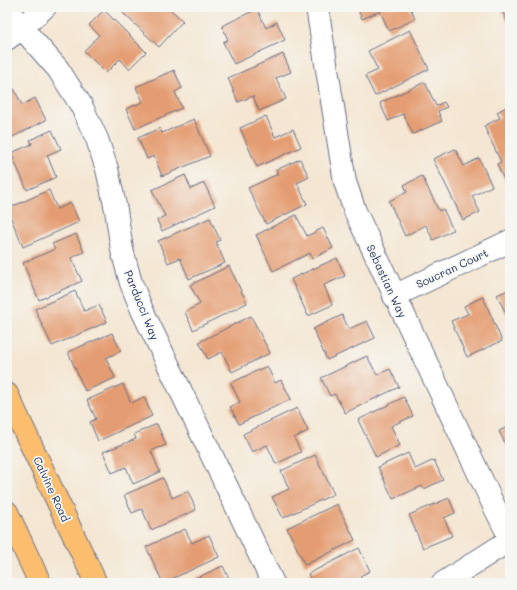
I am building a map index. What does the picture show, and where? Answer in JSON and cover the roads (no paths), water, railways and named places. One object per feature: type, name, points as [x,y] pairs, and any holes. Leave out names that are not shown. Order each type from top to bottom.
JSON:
[{"type":"main road","name":"Calvine Road","points":[[7,394],[96,583]]},
{"type":"main road","points":[[7,512],[40,583]]},
{"type":"street","name":"Parducci Way","points":[[7,7],[12,14],[15,33],[58,69],[81,105],[97,138],[107,168],[116,210],[122,250],[131,283],[142,310],[273,583]]},
{"type":"street","points":[[15,33],[45,7]]},
{"type":"street","name":"Sebastian Way","points":[[317,7],[345,182],[355,211],[510,539]]},
{"type":"street","name":"Soucran Court","points":[[394,296],[510,241]]},
{"type":"street","points":[[443,583],[510,539]]}]
